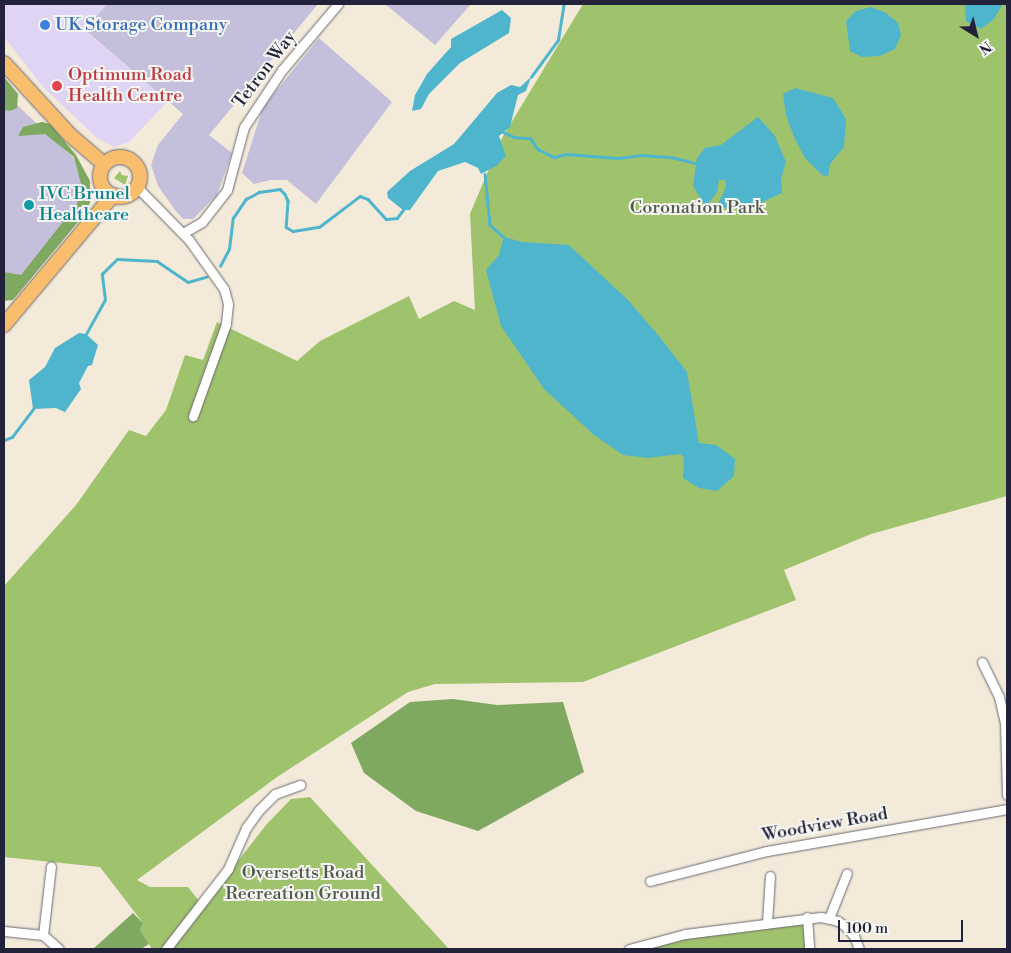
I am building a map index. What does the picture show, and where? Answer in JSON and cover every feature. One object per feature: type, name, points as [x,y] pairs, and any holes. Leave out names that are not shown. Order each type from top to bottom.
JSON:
[{"type":"main road","points":[[4,63],[70,135],[104,164]]},
{"type":"main road","points":[[117,158],[130,160],[139,174],[137,187],[126,196],[113,195],[100,182],[104,164],[117,158]]},
{"type":"main road","points":[[4,325],[113,195]]},
{"type":"street","name":"Tetron Way","points":[[183,233],[202,222],[227,190],[244,127],[282,70],[338,4]]},
{"type":"street","points":[[137,187],[183,233],[224,289],[228,304],[226,324],[193,416]]},
{"type":"street","points":[[982,662],[999,697],[1005,723],[1007,795]]},
{"type":"street","points":[[166,949],[228,869],[246,828],[259,810],[275,794],[300,785]]},
{"type":"street","name":"Woodview Road","points":[[650,881],[767,851],[1007,809]]},
{"type":"street","points":[[43,934],[51,866]]},
{"type":"street","points":[[830,918],[847,873]]},
{"type":"street","points":[[767,922],[770,876]]},
{"type":"street","points":[[807,917],[809,949]]},
{"type":"street","points":[[629,949],[685,934],[807,917],[830,918],[854,936],[859,949]]},
{"type":"street","points":[[4,930],[43,934],[59,949]]},
{"type":"shaded area","points":[[4,4],[107,4],[85,31],[168,101],[129,142],[114,147],[97,138],[43,87],[4,37]]},
{"type":"shaded area","points":[[107,4],[318,4],[209,135],[232,153],[217,195],[193,219],[183,219],[175,210],[158,186],[151,165],[158,145],[183,114],[85,30]]},
{"type":"shaded area","points":[[385,4],[471,4],[435,45]]},
{"type":"shaded area","points":[[319,38],[392,102],[316,204],[287,180],[270,180],[254,184],[242,173],[263,107]]},
{"type":"shaded area","points":[[4,93],[74,158],[85,183],[82,205],[4,299]]},
{"type":"green space","points":[[583,4],[1007,4],[1007,496],[871,534],[784,570],[796,600],[583,682],[435,684],[408,692],[277,777],[137,880],[150,887],[188,887],[203,906],[266,825],[291,799],[310,797],[449,949],[152,949],[140,930],[143,923],[100,867],[4,857],[4,586],[76,505],[129,430],[146,436],[166,410],[185,355],[203,360],[217,322],[297,361],[320,341],[409,296],[419,319],[454,301],[475,310],[470,214],[502,138]]},
{"type":"green space","points":[[4,77],[18,94],[17,108],[10,111],[4,110]]},
{"type":"green space","points":[[42,122],[50,124],[76,155],[90,181],[90,203],[83,216],[13,300],[4,301],[4,272],[21,275],[77,204],[81,184],[74,157],[45,134],[18,136],[23,127]]},
{"type":"green space","points":[[120,171],[122,175],[128,176],[125,185],[114,178]]},
{"type":"green space","points":[[453,699],[497,705],[563,702],[584,772],[478,831],[416,811],[364,773],[351,743],[410,702]]},
{"type":"green space","points":[[133,913],[143,923],[140,930],[149,944],[141,949],[93,949]]},
{"type":"green space","points":[[806,922],[806,949],[645,949],[678,939]]},
{"type":"water","points":[[965,4],[1003,4],[994,19],[981,29],[966,21]]},
{"type":"water","points":[[871,7],[886,13],[898,23],[901,35],[895,49],[880,56],[862,57],[850,51],[846,21],[856,11]]},
{"type":"water","points":[[502,10],[511,18],[509,33],[460,63],[429,94],[421,109],[412,111],[415,95],[427,74],[451,47],[451,39]]},
{"type":"water","points":[[531,77],[526,91],[518,95],[510,127],[499,136],[506,156],[496,166],[481,174],[478,168],[465,162],[438,171],[410,210],[403,210],[388,198],[387,192],[410,171],[454,144],[497,93],[511,85],[520,87]]},
{"type":"water","points":[[795,88],[833,98],[846,119],[844,147],[830,164],[828,177],[822,175],[805,158],[794,137],[786,115],[783,94]]},
{"type":"water","points":[[758,117],[775,136],[786,162],[781,179],[782,193],[752,207],[716,208],[726,187],[725,180],[719,180],[717,192],[709,203],[704,204],[693,186],[697,158],[705,148],[721,145]]},
{"type":"water","points":[[504,237],[522,242],[569,245],[628,300],[687,372],[699,443],[716,445],[735,459],[734,476],[717,491],[699,488],[683,478],[684,458],[680,454],[648,458],[623,455],[594,435],[544,389],[501,326],[486,270],[499,255]]},
{"type":"water","points":[[79,333],[86,334],[98,345],[92,365],[88,366],[79,383],[81,389],[65,412],[56,408],[33,409],[29,380],[45,367],[55,348]]},
{"type":"waterway","points":[[531,77],[558,40],[564,4]]},
{"type":"waterway","points":[[503,132],[514,137],[530,138],[538,149],[554,157],[566,154],[618,158],[641,155],[671,157],[695,163]]},
{"type":"waterway","points":[[485,174],[490,225],[504,237]]},
{"type":"waterway","points":[[220,266],[229,249],[233,218],[246,199],[259,192],[280,189],[285,194],[288,201],[286,227],[293,231],[319,227],[360,196],[368,199],[386,219],[397,218],[403,210]]},
{"type":"waterway","points":[[86,334],[105,300],[102,274],[117,259],[157,261],[188,282],[206,277]]},
{"type":"waterway","points":[[4,440],[12,437],[33,409]]},
{"type":"place","name":"UK Storage Company","points":[[45,25]]},
{"type":"place","name":"Optimum Road Health Centre","points":[[57,86]]},
{"type":"place","name":"IVC Brunel Healthcare","points":[[29,205]]},
{"type":"park label","name":"Coronation Park","points":[[697,208]]},
{"type":"park label","name":"Oversetts Road Recreation Ground","points":[[303,884]]}]
